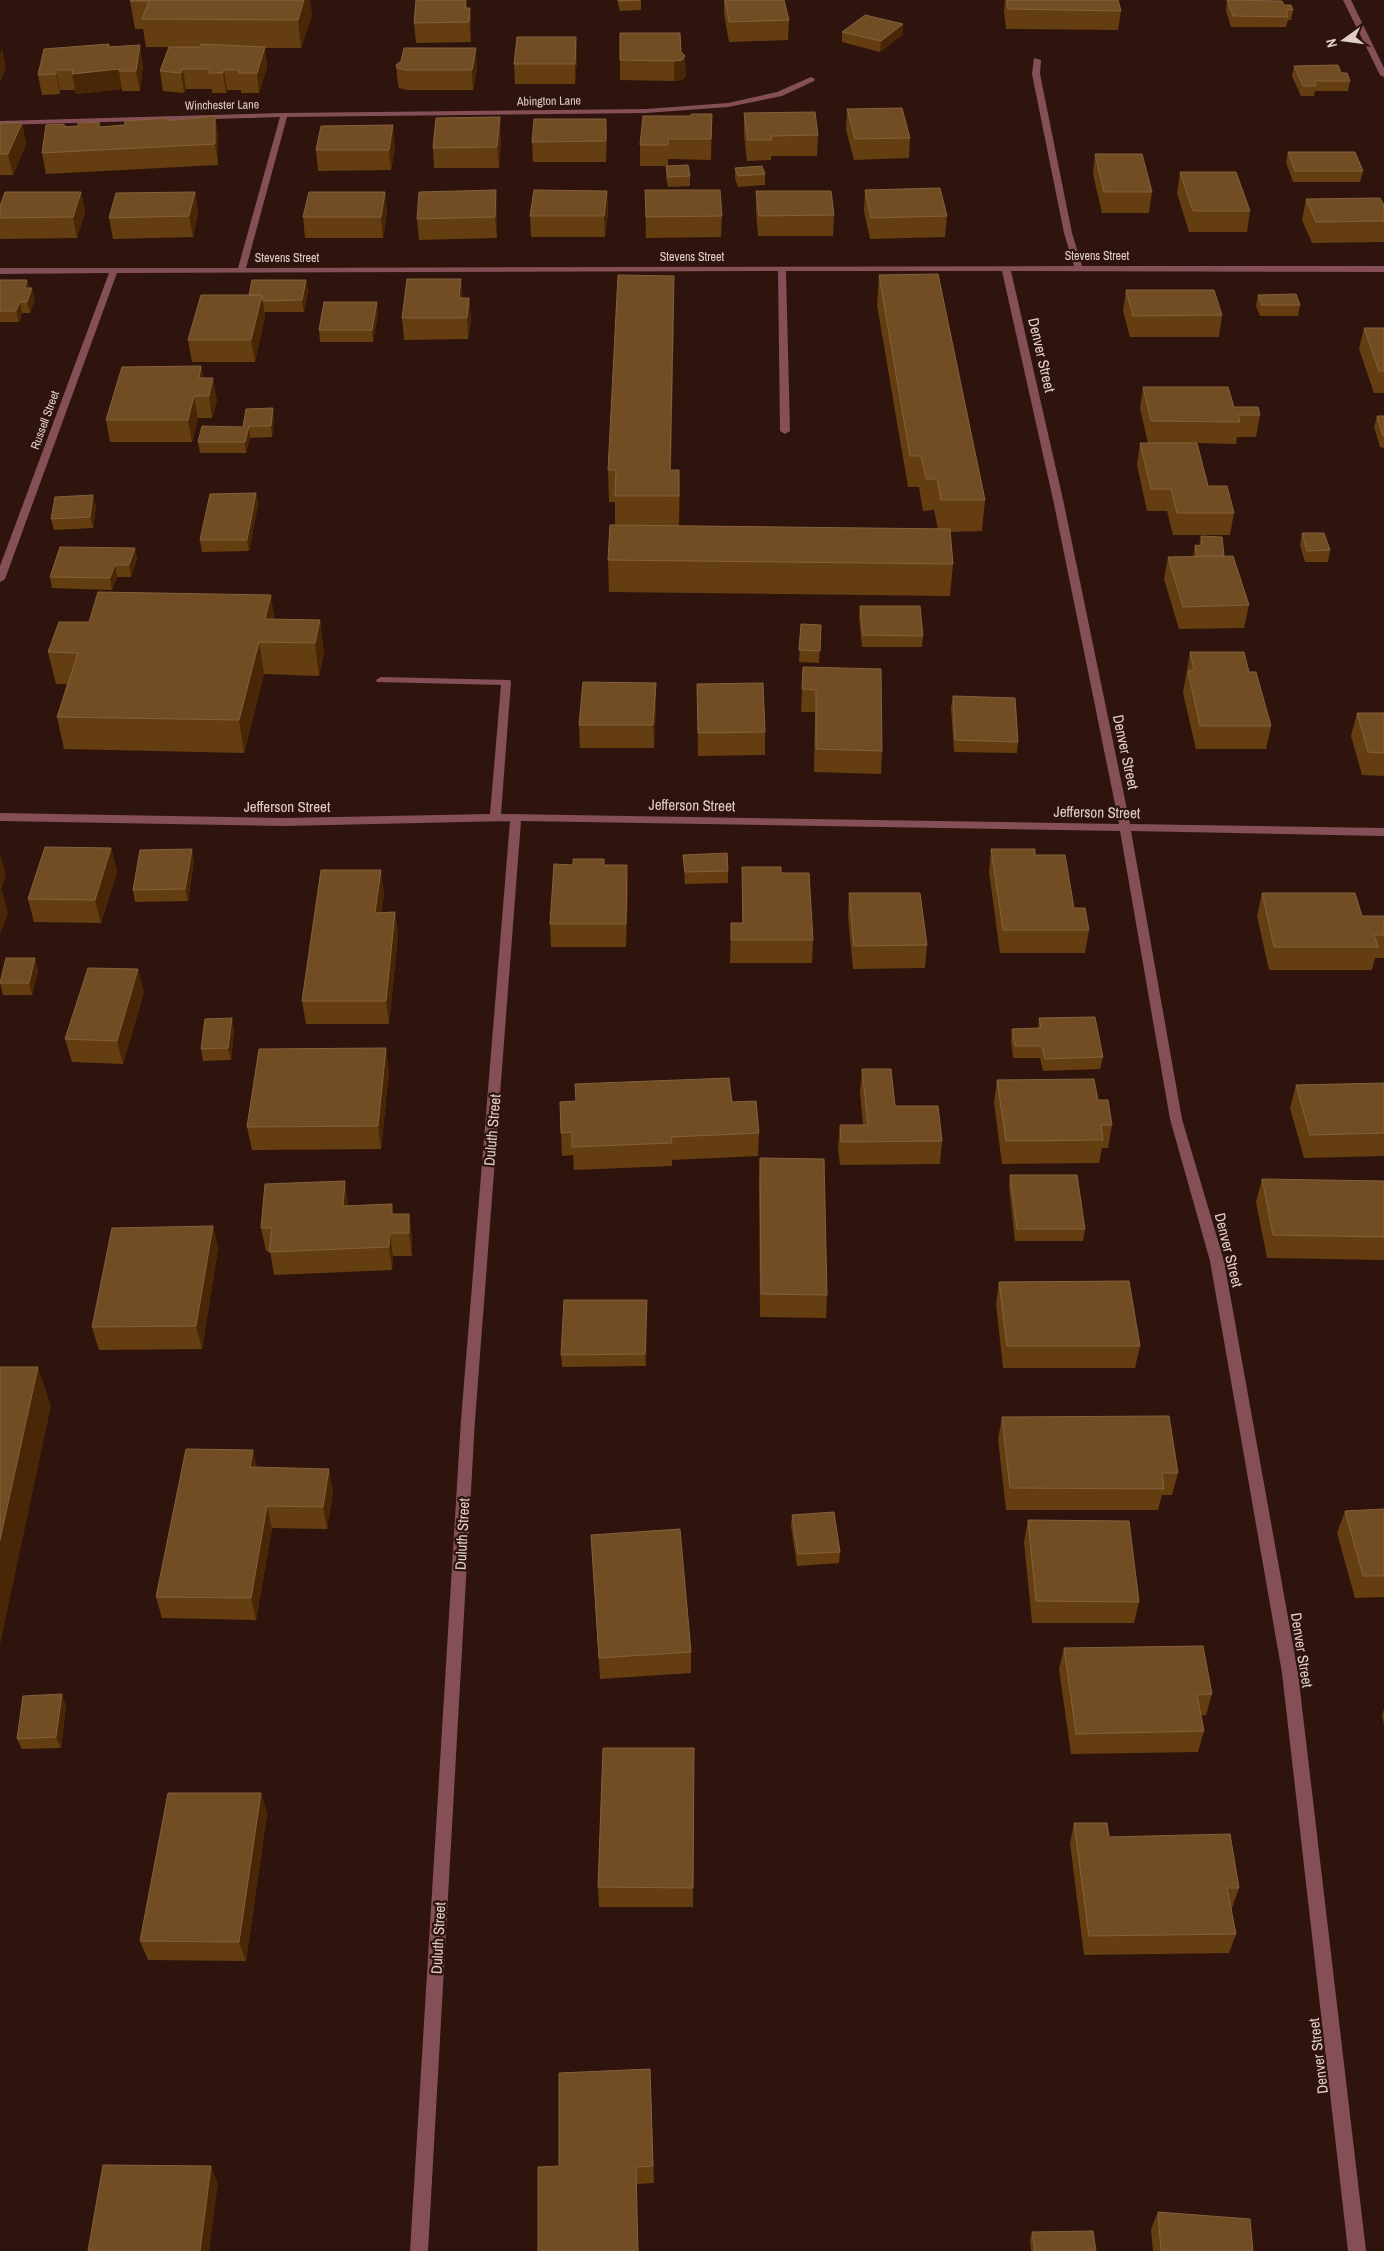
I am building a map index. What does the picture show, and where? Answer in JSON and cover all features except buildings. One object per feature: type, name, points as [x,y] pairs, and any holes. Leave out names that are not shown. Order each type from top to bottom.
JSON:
[{"type":"street","points":[[1347,0],[1384,75]]},
{"type":"street","points":[[1037,60],[1037,83],[1068,233],[1079,268]]},
{"type":"street","name":"Abington Lane","points":[[284,115],[646,111],[728,105],[779,94],[811,79]]},
{"type":"street","points":[[241,271],[284,115]]},
{"type":"street","name":"Winchester Lane","points":[[0,123],[284,115]]},
{"type":"street","name":"Stevens Street","points":[[0,271],[1006,268],[1384,269]]},
{"type":"street","name":"Denver Street","points":[[1006,268],[1059,504],[1125,827],[1176,1119],[1217,1261],[1290,1673],[1357,2251]]},
{"type":"street","points":[[782,269],[785,431]]},
{"type":"street","name":"Russell Street","points":[[0,579],[114,271]]},
{"type":"street","points":[[382,680],[506,682],[495,818]]},
{"type":"street","name":"Jefferson Street","points":[[0,817],[285,822],[516,817],[1384,832]]},
{"type":"street","name":"Duluth Street","points":[[419,2251],[468,1420],[516,817]]}]
